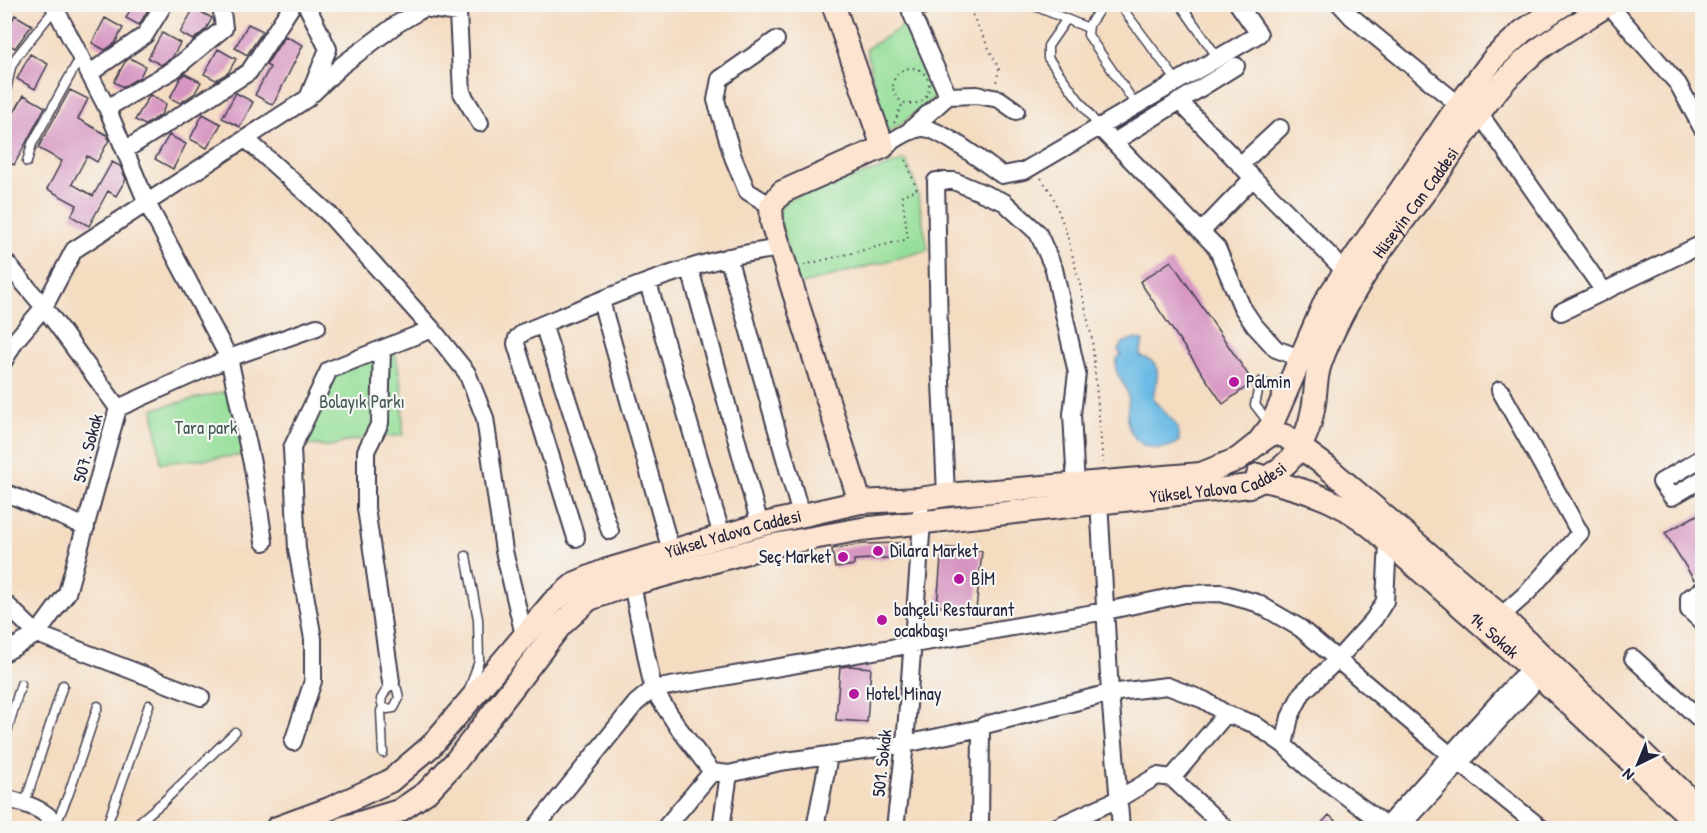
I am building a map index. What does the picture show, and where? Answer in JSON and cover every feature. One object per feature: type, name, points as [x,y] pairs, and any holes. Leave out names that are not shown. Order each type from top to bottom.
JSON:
[{"type":"main road","points":[[833,4],[883,147],[782,192],[771,206],[772,223],[860,502]]},
{"type":"main road","name":"Hüseyin Can Caddesi","points":[[1299,450],[1313,411],[1319,367],[1336,324],[1375,260],[1435,178],[1494,58],[1523,31],[1564,4]]},
{"type":"main road","name":"Hüseyin Can Caddesi","points":[[1264,480],[1254,472],[1248,462],[1287,390],[1326,300],[1345,271],[1469,109],[1537,51],[1609,4]]},
{"type":"main road","points":[[1313,411],[1313,443],[1327,467]]},
{"type":"main road","points":[[1264,435],[1274,433],[1285,436],[1299,450],[1327,467],[1394,535]]},
{"type":"main road","name":"Yüksel Yalova Caddesi","points":[[329,821],[390,781],[431,746],[553,602],[576,583],[608,570],[760,525],[860,502],[919,499],[1201,474],[1238,459],[1264,435]]},
{"type":"main road","name":"Yüksel Yalova Caddesi","points":[[277,828],[399,811],[427,792],[456,761],[560,626],[590,599],[632,584],[769,546],[862,529],[1250,486],[1281,469],[1299,450]]},
{"type":"main road","name":"14. Sokak","points":[[1264,480],[1324,497],[1341,505],[1371,525],[1394,535],[1501,616],[1702,812]]},
{"type":"main road","name":"14. Sokak","points":[[1394,535],[1701,828]]},
{"type":"street","points":[[86,67],[145,35],[164,4]]},
{"type":"street","points":[[107,108],[173,70],[224,27],[221,4]]},
{"type":"street","points":[[125,150],[249,72],[294,4]]},
{"type":"street","points":[[306,4],[328,49],[308,98]]},
{"type":"street","points":[[925,4],[911,12],[948,96]]},
{"type":"street","points":[[910,131],[924,128],[943,135],[1002,176],[1024,171],[1259,34],[1238,4]]},
{"type":"street","points":[[1340,4],[1352,17],[1469,109],[1603,290]]},
{"type":"street","points":[[1609,4],[1678,84],[1702,128]]},
{"type":"street","points":[[54,7],[107,108],[147,203],[229,358],[253,468],[264,542]]},
{"type":"street","points":[[4,361],[15,341],[44,308],[74,250],[247,140],[308,98],[342,65],[397,24],[424,8],[458,13],[462,93],[480,123]]},
{"type":"street","points":[[771,206],[747,191],[733,157],[716,100],[720,79],[776,40]]},
{"type":"street","points":[[1114,142],[1236,66]]},
{"type":"street","points":[[883,147],[910,131],[948,96],[999,99],[1016,111]]},
{"type":"street","points":[[1179,101],[1345,271]]},
{"type":"street","points":[[1098,126],[1217,248],[1242,307],[1254,326],[1276,349],[1300,358]]},
{"type":"street","points":[[1240,165],[1280,128]]},
{"type":"street","points":[[247,140],[329,214],[432,329],[467,373],[485,418],[504,551],[524,635]]},
{"type":"street","points":[[1202,231],[1253,178]]},
{"type":"street","points":[[946,495],[939,336],[936,181],[954,181],[1004,202],[1038,233],[1053,269],[1077,373],[1072,414],[1076,486]]},
{"type":"street","points":[[1561,312],[1702,244]]},
{"type":"street","points":[[576,538],[516,344],[517,338],[524,332],[543,324],[648,283],[729,257],[780,248]]},
{"type":"street","points":[[729,257],[801,515]]},
{"type":"street","name":"507. Sokak","points":[[4,260],[44,308],[118,408],[67,593],[37,634]]},
{"type":"street","points":[[690,269],[760,525]]},
{"type":"street","points":[[648,283],[722,536]]},
{"type":"street","points":[[601,301],[671,551]]},
{"type":"street","points":[[543,324],[610,531]]},
{"type":"street","points":[[118,408],[229,358],[317,327]]},
{"type":"street","points":[[293,742],[314,681],[314,639],[297,549],[292,448],[329,370],[432,329]]},
{"type":"street","points":[[381,350],[380,423],[366,451],[366,508],[391,682]]},
{"type":"street","points":[[1500,390],[1580,533],[1528,592],[1501,616]]},
{"type":"street","points":[[1702,458],[1661,482],[1672,497],[1702,479]]},
{"type":"street","points":[[4,492],[86,527]]},
{"type":"street","name":"501. Sokak","points":[[894,828],[913,643],[922,522],[919,499]]},
{"type":"street","points":[[1099,501],[1110,693],[1121,828]]},
{"type":"street","points":[[860,502],[862,529]]},
{"type":"street","points":[[1284,745],[1290,717],[1302,693],[1338,659],[1374,619],[1385,601],[1394,535]]},
{"type":"street","points":[[632,584],[653,689],[678,727],[712,771],[729,774],[780,762],[904,744],[981,728],[985,725],[1110,693],[1167,686],[1204,700],[1226,714],[1254,724],[1284,745],[1307,767],[1391,828],[1454,758],[1520,678],[1530,687],[1454,758]]},
{"type":"street","points":[[535,828],[636,703],[653,689],[1106,611],[1185,594],[1221,593],[1257,603],[1300,628],[1541,828]]},
{"type":"street","points":[[1698,599],[1689,610],[1702,622]]},
{"type":"street","points":[[4,602],[37,634],[201,696]]},
{"type":"street","points":[[4,653],[37,634]]},
{"type":"street","points":[[1633,658],[1702,721]]},
{"type":"street","points":[[1172,778],[1226,714]]},
{"type":"street","points":[[980,828],[981,728]]},
{"type":"street","points":[[815,828],[829,756]]},
{"type":"street","points":[[665,828],[712,771]]},
{"type":"street","points":[[722,828],[729,774]]},
{"type":"street","points":[[1054,828],[1118,799],[1156,776],[1172,778],[1225,828]]},
{"type":"street","points":[[4,798],[38,809],[57,826]]},
{"type":"lane","points":[[1030,4],[1088,28]]},
{"type":"lane","points":[[1103,4],[1088,28],[1089,38],[1136,105]]},
{"type":"lane","points":[[1180,4],[1218,58]]},
{"type":"lane","points":[[1124,6],[1177,81]]},
{"type":"lane","points":[[4,100],[11,67],[54,7]]},
{"type":"lane","points":[[1066,20],[1048,46],[1048,58],[1098,126]]},
{"type":"lane","points":[[27,162],[32,144],[76,65],[86,67]]},
{"type":"lane","points":[[460,713],[478,661],[478,619],[466,556]]},
{"type":"lane","points":[[383,706],[387,709],[394,708],[399,698],[397,689],[391,682],[381,702],[383,706],[381,711],[383,753]]},
{"type":"lane","points":[[4,742],[9,716],[21,684]]},
{"type":"lane","points":[[25,803],[63,685]]},
{"type":"lane","points":[[106,828],[149,705]]},
{"type":"lane","points":[[57,826],[98,706]]},
{"type":"lane","points":[[132,828],[163,802],[235,732]]},
{"type":"path","points":[[967,4],[999,69],[996,84],[986,97]]},
{"type":"path","points":[[902,70],[919,70],[927,79],[928,91],[921,101],[909,104],[899,100],[895,95],[892,84],[902,70]]},
{"type":"path","points":[[803,266],[908,238],[902,195],[916,190],[906,160]]},
{"type":"green space","points":[[906,24],[938,86],[933,99],[886,135],[866,49]]},
{"type":"green space","points":[[906,160],[917,190],[928,250],[798,285],[778,214],[786,200]]},
{"type":"green space","name":"Bolayık Parkı","points":[[395,350],[402,390],[403,435],[352,440],[332,446],[300,445],[333,373]]},
{"type":"green space","name":"Tara park","points":[[231,390],[245,455],[161,463],[153,409]]},
{"type":"water","points":[[1135,339],[1143,341],[1140,356],[1148,359],[1156,367],[1157,378],[1153,398],[1177,427],[1179,441],[1171,446],[1155,448],[1147,446],[1139,442],[1129,428],[1127,390],[1115,365],[1121,354],[1118,350],[1124,342]]},
{"type":"building","points":[[133,4],[151,4],[139,25],[126,18]]},
{"type":"building","points":[[194,8],[212,18],[206,29],[193,40],[180,33]]},
{"type":"building","points":[[15,15],[32,25],[15,48],[4,42],[4,34]]},
{"type":"building","points":[[105,18],[123,28],[115,43],[105,50],[92,43]]},
{"type":"building","points":[[248,24],[263,31],[247,55],[235,48]]},
{"type":"building","points":[[162,33],[180,43],[172,58],[161,65],[148,58]]},
{"type":"building","points":[[285,36],[303,45],[273,105],[255,95],[270,67],[266,65]]},
{"type":"building","points":[[218,49],[236,59],[228,73],[216,80],[204,74]]},
{"type":"building","points":[[30,54],[48,64],[35,89],[17,79]]},
{"type":"building","points":[[130,58],[145,66],[140,77],[123,87],[114,82],[125,62]]},
{"type":"building","points":[[185,74],[201,82],[195,93],[180,103],[170,98],[181,77]]},
{"type":"building","points":[[70,90],[88,99],[78,119],[107,135],[109,140],[97,162],[87,156],[72,184],[93,196],[112,162],[120,166],[126,179],[116,196],[108,191],[89,226],[71,216],[77,205],[47,189],[62,161],[38,148]]},
{"type":"building","points":[[236,93],[253,102],[240,127],[222,118]]},
{"type":"building","points":[[24,95],[45,107],[14,165],[4,160],[4,139],[14,122],[10,120]]},
{"type":"building","points":[[150,95],[166,104],[161,115],[145,125],[135,120]]},
{"type":"building","points":[[203,114],[221,124],[207,148],[190,139]]},
{"type":"building","points":[[169,135],[186,144],[173,169],[155,159]]},
{"type":"building","points":[[1171,261],[1253,382],[1223,404],[1140,282]]},
{"type":"building","points":[[1702,512],[1702,575],[1694,580],[1665,533]]},
{"type":"building","points":[[902,543],[903,557],[854,560],[854,565],[835,568],[832,549],[863,544]]},
{"type":"building","points":[[942,547],[982,551],[976,610],[937,606]]},
{"type":"building","name":"Hotel Minay","points":[[840,667],[871,668],[867,722],[836,720]]},
{"type":"building","points":[[1329,815],[1343,828],[1317,828]]},
{"type":"place","name":"Palmin","points":[[1234,382]]},
{"type":"place","name":"Dilara Market","points":[[878,551]]},
{"type":"place","name":"Seç Market","points":[[843,557]]},
{"type":"place","name":"BİM","points":[[959,579]]},
{"type":"place","name":"bahçeli Restaurant ocakbaşı","points":[[882,620]]},
{"type":"place","name":"Hotel Minay","points":[[854,694]]}]
